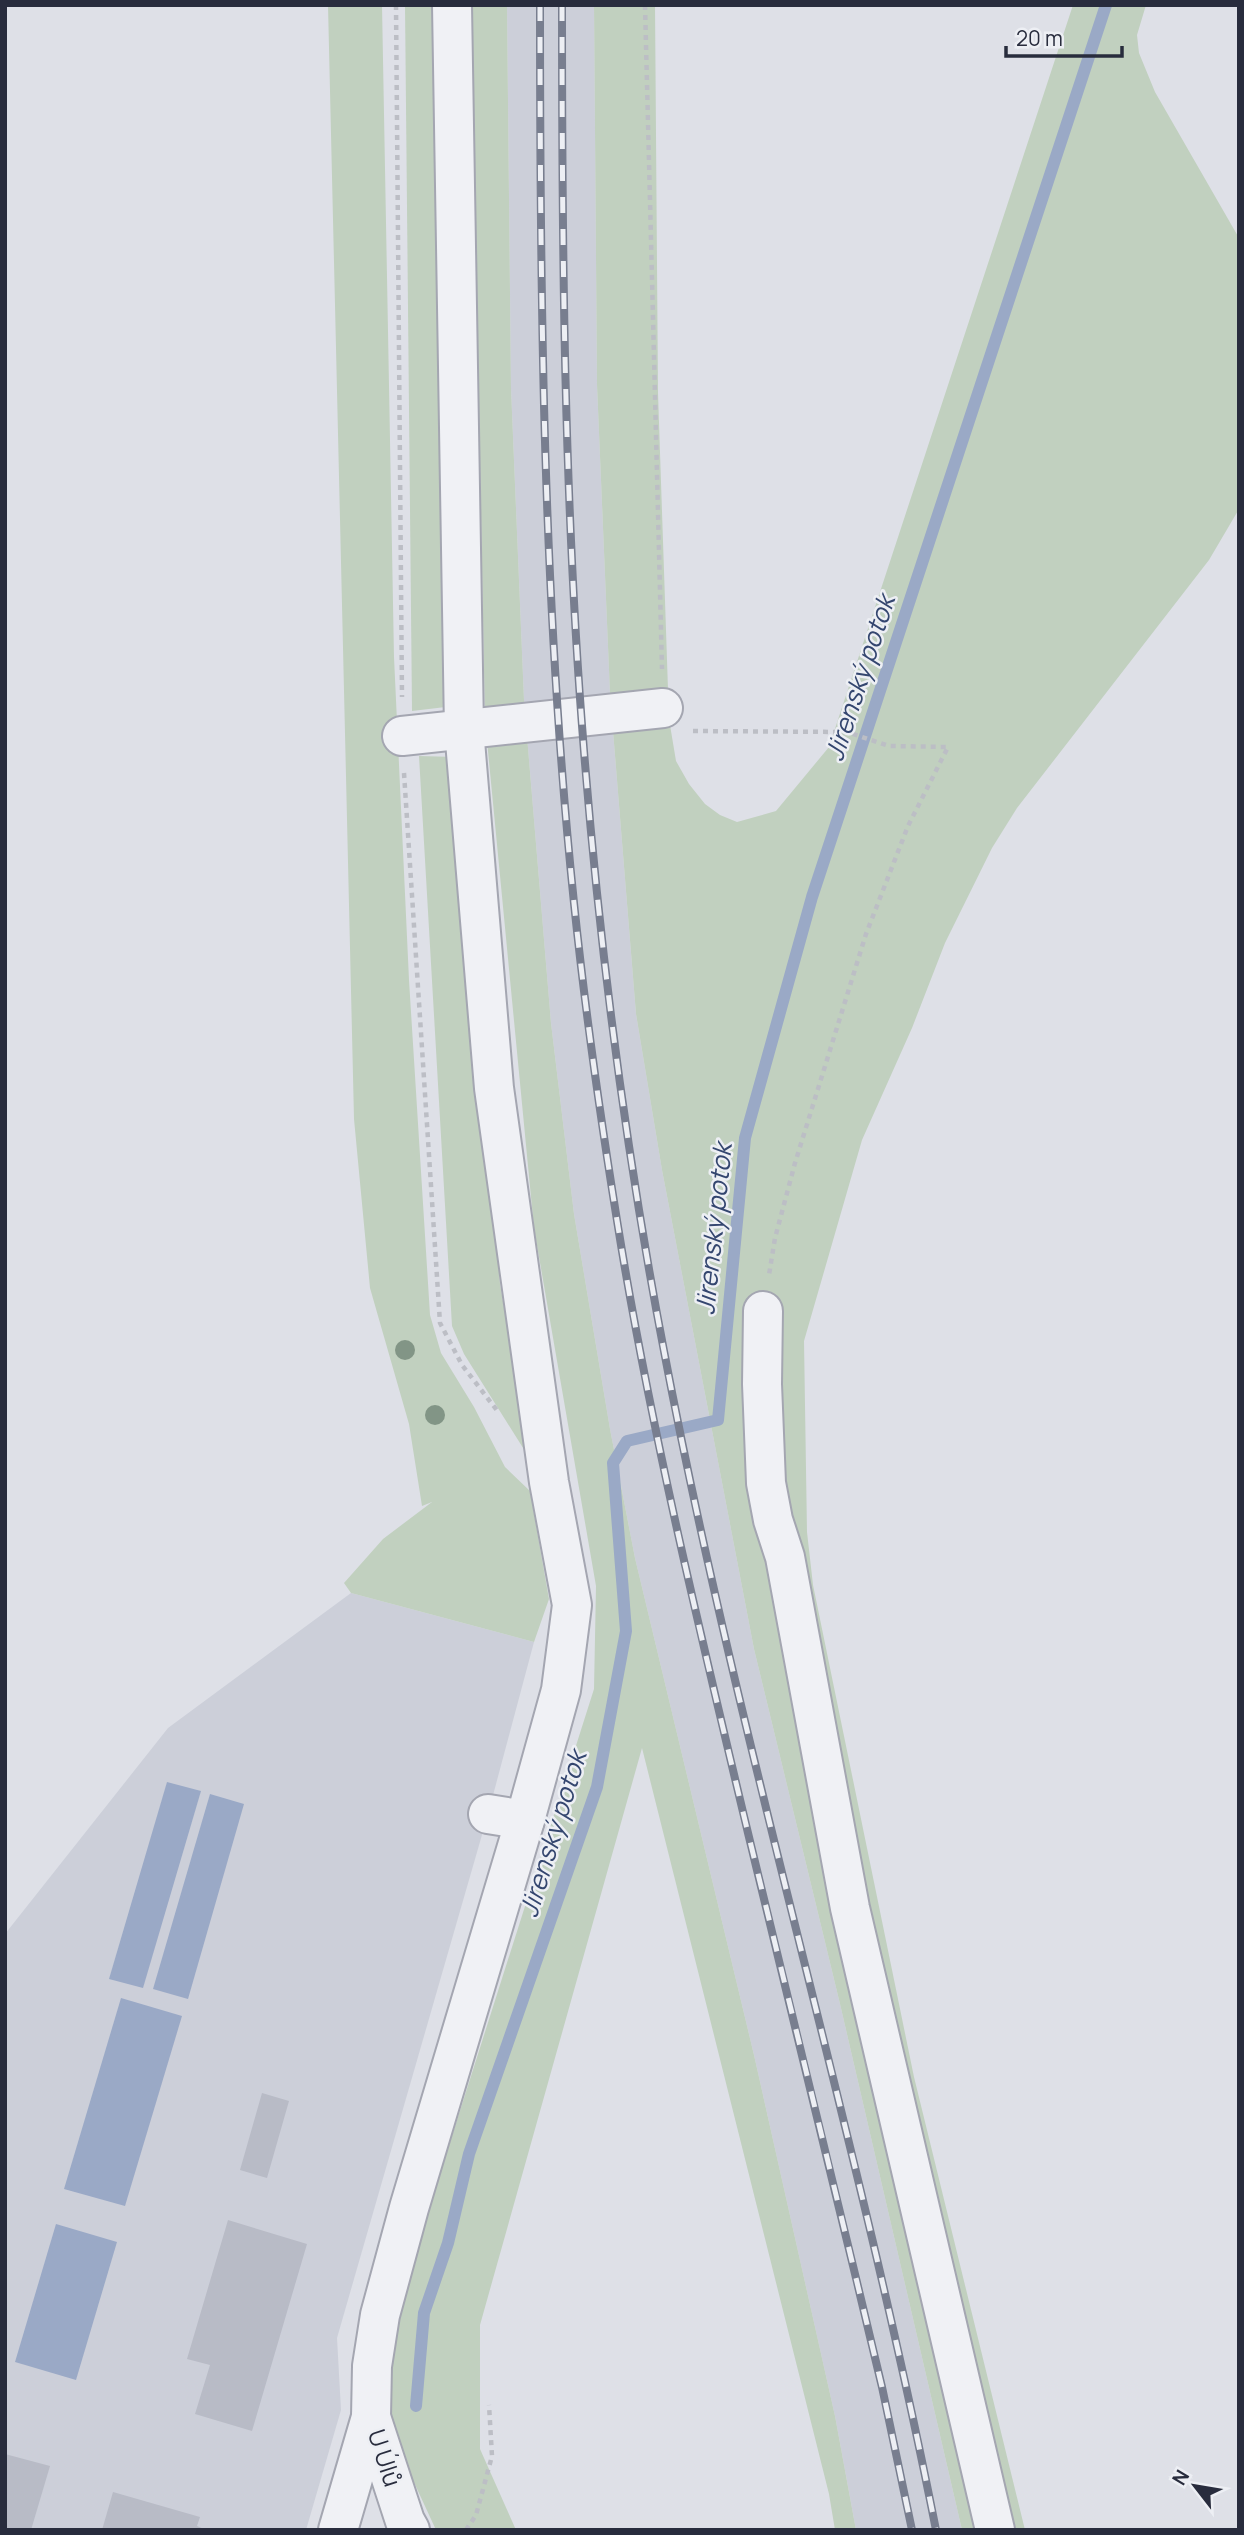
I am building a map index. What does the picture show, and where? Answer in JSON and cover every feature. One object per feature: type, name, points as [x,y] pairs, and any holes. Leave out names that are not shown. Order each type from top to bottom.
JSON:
[{"type":"street","points":[[371,2417],[372,2366],[380,2315],[561,1690],[572,1605],[549,1482],[494,1088],[464,729],[452,5]]},
{"type":"street","points":[[402,736],[663,708]]},
{"type":"street","points":[[763,1311],[765,1483],[785,1557],[850,1908],[995,2530]]},
{"type":"street","points":[[488,1814],[525,1820]]},
{"type":"street","name":"U Úlů","points":[[338,2530],[371,2417]]},
{"type":"street","name":"U Úlů","points":[[371,2417],[410,2530]]},
{"type":"path","points":[[645,5],[663,708],[687,731],[847,732],[889,746],[948,747],[908,826],[866,934],[795,1163],[775,1238],[763,1311]]},
{"type":"path","points":[[466,2530],[476,2515],[492,2456],[489,2405]]},
{"type":"shaded area","points":[[507,5],[594,5],[597,385],[610,694],[636,1014],[662,1170],[754,1649],[840,2004],[962,2530],[856,2530],[835,2416],[754,2055],[635,1558],[610,1429],[574,1214],[551,1023],[524,700],[511,388]]},
{"type":"shaded area","points":[[351,1593],[534,1642],[488,1814],[337,2338],[341,2410],[306,2530],[5,2530],[5,1934],[168,1728]]},
{"type":"green space","points":[[328,5],[382,5],[394,657],[409,980],[430,1315],[441,1353],[474,1407],[505,1467],[530,1491],[549,1599],[534,1642],[351,1593],[344,1583],[383,1539],[432,1502],[422,1506],[409,1424],[370,1288],[354,1119]]},
{"type":"green space","points":[[405,5],[443,5],[454,706],[412,711]]},
{"type":"green space","points":[[471,5],[507,5],[511,388],[524,700],[551,1023],[574,1214],[635,1558],[754,2055],[835,2416],[856,2530],[835,2530],[829,2494],[642,1748],[480,2325],[480,2449],[516,2530],[436,2530],[406,2465],[385,2392],[397,2309],[594,1689],[596,1586],[534,1228],[485,720]]},
{"type":"green space","points":[[594,5],[655,5],[658,393],[669,719],[676,761],[689,784],[705,804],[720,815],[737,822],[776,811],[829,747],[1073,5],[1146,5],[1137,35],[1139,53],[1155,92],[1239,238],[1239,509],[1209,560],[1017,808],[992,848],[945,943],[912,1028],[862,1140],[804,1341],[807,1532],[813,1585],[914,2077],[1025,2530],[962,2530],[840,2004],[754,1649],[662,1170],[636,1014],[610,694],[597,385]]},
{"type":"green space","points":[[419,756],[456,757],[500,1284],[530,1459],[464,1354],[452,1326]]},
{"type":"water","points":[[167,1782],[201,1791],[143,1988],[109,1979]]},
{"type":"water","points":[[210,1794],[244,1804],[188,1999],[153,1989]]},
{"type":"water","points":[[121,1998],[182,2016],[125,2206],[64,2189]]},
{"type":"water","points":[[56,2224],[117,2242],[76,2380],[15,2362]]},
{"type":"building","points":[[262,2093],[289,2101],[267,2178],[240,2170]]},
{"type":"building","points":[[228,2220],[307,2244],[252,2431],[195,2414],[210,2365],[187,2359]]},
{"type":"building","points":[[5,2454],[50,2466],[31,2530],[5,2530]]},
{"type":"building","points":[[113,2492],[200,2517],[197,2526],[206,2530],[102,2530]]},
{"type":"waterway","name":"Jirenský potok","points":[[416,2406],[424,2313],[448,2243],[469,2154],[597,1787],[626,1631],[613,1463],[627,1441],[718,1420],[745,1138],[812,897],[1106,5]]},
{"type":"railway","points":[[540,5],[545,454],[556,679],[574,903],[602,1121],[635,1324],[680,1543],[882,2387],[912,2530]]},
{"type":"railway","points":[[562,5],[568,472],[577,658],[598,902],[626,1127],[650,1277],[694,1499],[762,1794],[871,2234],[936,2530]]}]
